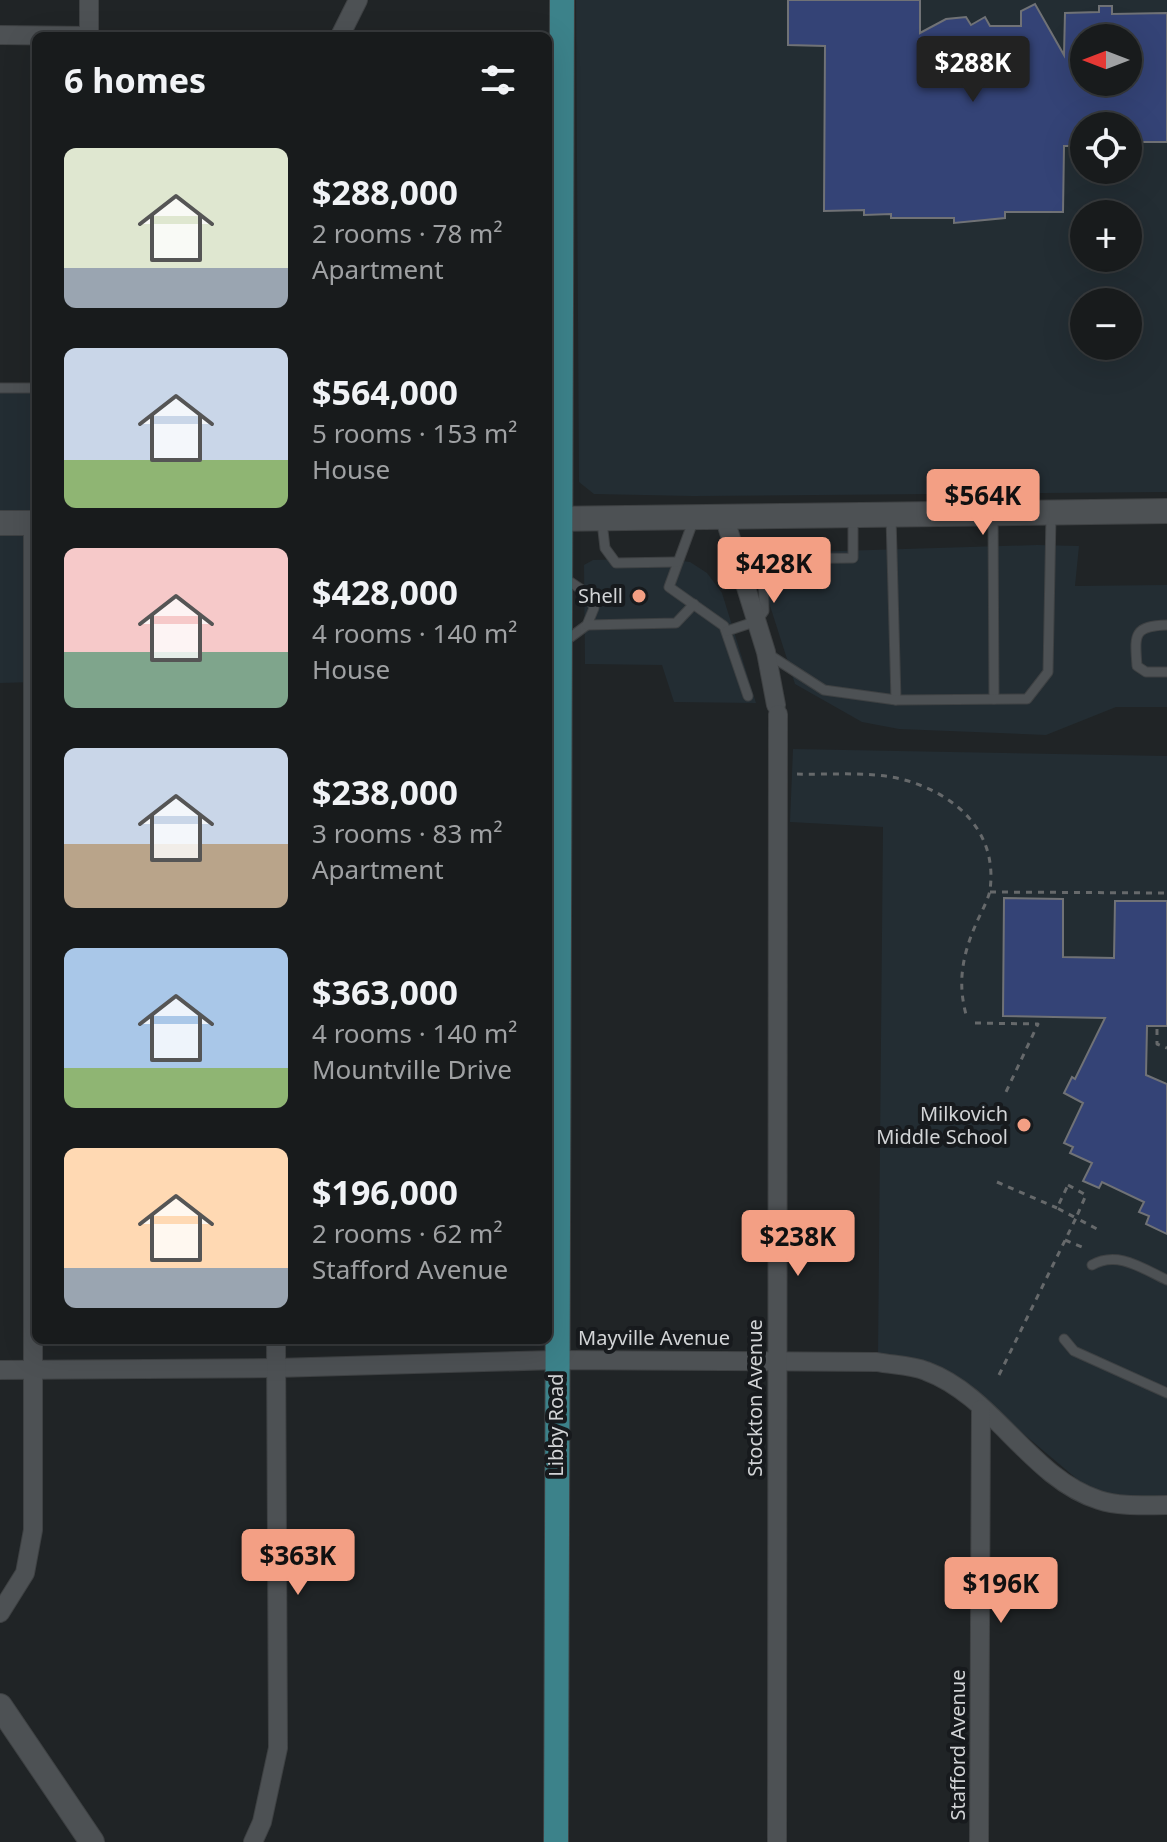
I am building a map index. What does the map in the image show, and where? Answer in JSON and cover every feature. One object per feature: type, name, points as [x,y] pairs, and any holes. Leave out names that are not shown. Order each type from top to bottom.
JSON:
[{"type":"main road","name":"Libby Road","points":[[556,1842],[553,519],[562,0]]},
{"type":"main road","points":[[553,519],[1167,511]]},
{"type":"main road","points":[[0,523],[32,523]]},
{"type":"main road","points":[[0,1706],[92,1842]]},
{"type":"street","points":[[89,0],[89,32]]},
{"type":"street","points":[[342,32],[358,0]]},
{"type":"street","points":[[0,35],[32,35]]},
{"type":"street","name":"Stockton Avenue","points":[[724,516],[766,652],[777,710],[777,1842]]},
{"type":"street","points":[[0,1613],[25,1573],[33,1530],[33,1344]]},
{"type":"street","points":[[253,1842],[262,1822],[278,1748],[276,1344]]},
{"type":"street","name":"Mayville Avenue","points":[[0,1370],[276,1368],[556,1360],[877,1362],[925,1371],[953,1386],[1053,1472],[1085,1494],[1101,1501],[1126,1505],[1167,1505]]},
{"type":"street","name":"Stafford Avenue","points":[[979,1842],[981,1409]]},
{"type":"lane","points":[[0,388],[30,388]]},
{"type":"lane","points":[[766,652],[824,690],[896,700],[1027,699],[1048,672],[1050,512]]},
{"type":"lane","points":[[993,513],[994,699]]},
{"type":"lane","points":[[727,631],[757,621],[764,611],[763,559],[853,558],[853,514]]},
{"type":"lane","points":[[891,514],[896,700]]},
{"type":"lane","points":[[695,516],[668,583],[669,590],[721,621],[748,696]]},
{"type":"lane","points":[[602,518],[605,548],[616,563],[677,562]]},
{"type":"lane","points":[[555,584],[592,600],[592,617],[587,625],[555,654]]},
{"type":"lane","points":[[587,625],[676,623],[694,604]]},
{"type":"lane","points":[[1167,625],[1151,626],[1140,631],[1136,638],[1137,666],[1146,672],[1167,672]]},
{"type":"lane","points":[[1092,1265],[1105,1258],[1121,1259],[1167,1280]]},
{"type":"lane","points":[[1064,1339],[1074,1351],[1167,1393]]},
{"type":"path","points":[[797,774],[900,779],[949,799],[976,823],[990,851],[990,892],[964,951],[960,994],[967,1018]]},
{"type":"path","points":[[990,892],[1167,893]]},
{"type":"path","points":[[975,1023],[1038,1024],[1005,1094]]},
{"type":"path","points":[[1157,1029],[1157,1044],[1167,1048]]},
{"type":"path","points":[[997,1182],[1097,1229]]},
{"type":"path","points":[[999,1375],[1086,1195],[1068,1185],[1057,1208]]},
{"type":"path","points":[[1065,1240],[1087,1249]]},
{"type":"shaded area","points":[[576,0],[1167,0],[1167,492],[594,494],[579,482]]},
{"type":"shaded area","points":[[0,383],[32,383],[32,682],[0,683]]},
{"type":"shaded area","points":[[1079,546],[1075,586],[1167,585],[1167,707],[1116,707],[1046,735],[899,729],[862,722],[795,684],[757,565],[774,553]]},
{"type":"shaded area","points":[[659,558],[690,562],[707,573],[722,593],[756,703],[674,702],[662,665],[585,664],[584,565],[593,560]]},
{"type":"shaded area","name":"Milkovich Middle School","points":[[793,749],[1167,756],[1167,1499],[1108,1496],[1084,1485],[974,1392],[878,1356],[883,827],[790,822]]},
{"type":"building","points":[[788,0],[920,0],[920,33],[946,19],[966,17],[971,25],[985,17],[990,26],[1021,26],[1021,11],[1035,4],[1064,55],[1065,13],[1099,12],[1099,6],[1112,6],[1112,14],[1167,13],[1167,142],[1142,142],[1142,112],[1070,112],[1070,146],[1064,146],[1063,212],[1005,212],[1005,218],[954,223],[954,218],[891,218],[891,214],[864,215],[864,210],[824,211],[825,46],[788,45]]},
{"type":"building","points":[[1004,898],[1063,899],[1063,957],[1114,958],[1115,901],[1167,901],[1167,1026],[1147,1026],[1146,1075],[1167,1084],[1167,1234],[1146,1224],[1149,1216],[1139,1212],[1144,1202],[1102,1182],[1099,1188],[1083,1181],[1092,1163],[1070,1153],[1073,1147],[1064,1143],[1083,1103],[1064,1093],[1072,1077],[1075,1079],[1105,1018],[1003,1016]]},
{"type":"place","name":"Shell","points":[[639,596]]},
{"type":"place","name":"Milkovich Middle School","points":[[1024,1125]]}]
